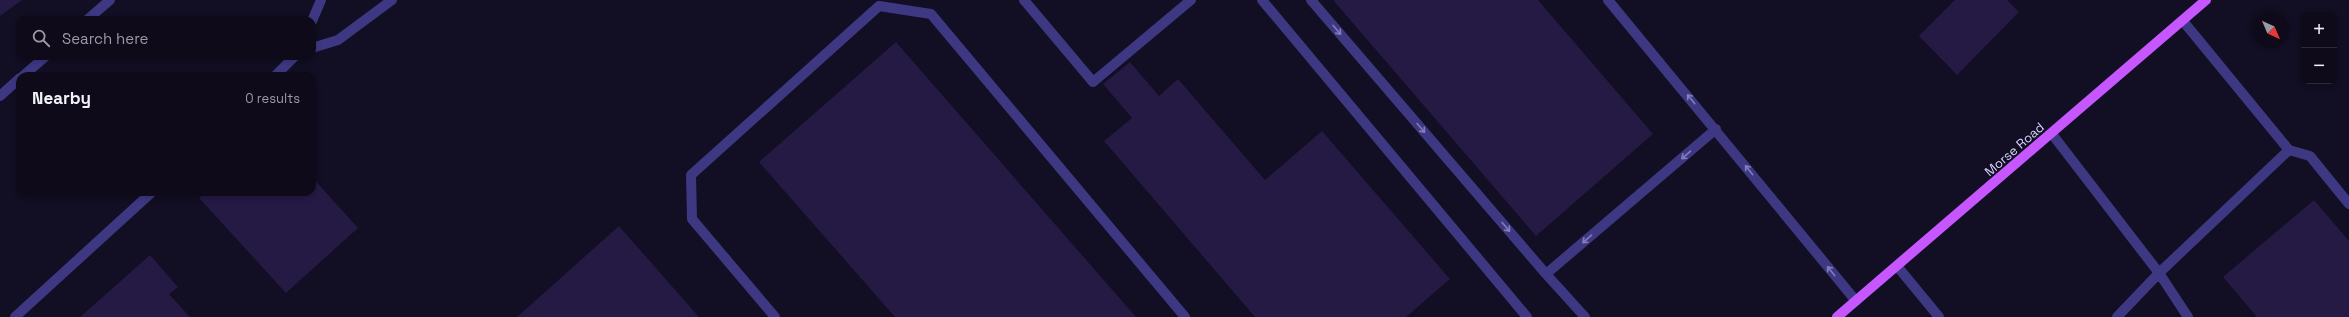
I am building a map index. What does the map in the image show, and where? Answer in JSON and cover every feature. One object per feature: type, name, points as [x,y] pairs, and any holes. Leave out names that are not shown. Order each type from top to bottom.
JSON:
[{"type":"main road","name":"Morse Road","points":[[1837,317],[2052,134],[2206,0]]},
{"type":"street","points":[[92,16],[110,0]]},
{"type":"street","points":[[314,16],[321,0]]},
{"type":"street","points":[[316,47],[338,40],[392,0]]},
{"type":"street","points":[[1024,0],[1093,82],[1191,0]]},
{"type":"street","points":[[1262,0],[1527,317]]},
{"type":"street","points":[[1311,0],[1546,274],[1585,317]]},
{"type":"street","points":[[1608,0],[1716,129],[1856,301]]},
{"type":"street","points":[[775,317],[692,219],[691,175],[879,6],[931,14],[1185,317]]},
{"type":"street","points":[[2183,21],[2289,150],[2310,156],[2349,204]]},
{"type":"street","points":[[28,72],[41,60]]},
{"type":"street","points":[[279,72],[291,60]]},
{"type":"street","points":[[0,96],[16,82]]},
{"type":"street","points":[[1546,274],[1716,129]]},
{"type":"street","points":[[2052,134],[2159,273],[2188,317]]},
{"type":"street","points":[[2117,317],[2159,273],[2289,150]]},
{"type":"street","points":[[15,317],[148,196]]},
{"type":"street","points":[[1897,266],[1939,317]]},
{"type":"building","points":[[0,0],[22,0],[0,16]]},
{"type":"building","points":[[1333,0],[1538,0],[1653,134],[1536,236]]},
{"type":"building","points":[[1955,0],[2007,0],[2019,12],[1957,75],[1919,36]]},
{"type":"building","points":[[896,42],[1136,317],[895,317],[759,162]]},
{"type":"building","points":[[1130,62],[1159,96],[1178,79],[1265,180],[1322,131],[1450,279],[1406,317],[1255,317],[1104,141],[1132,118],[1103,84]]},
{"type":"building","points":[[316,181],[358,228],[286,293],[199,198],[201,196],[316,196]]},
{"type":"building","points":[[2314,200],[2349,241],[2349,317],[2257,317],[2223,277]]},
{"type":"building","points":[[619,226],[699,317],[517,317]]},
{"type":"building","points":[[150,255],[178,287],[169,294],[190,317],[80,317]]}]
